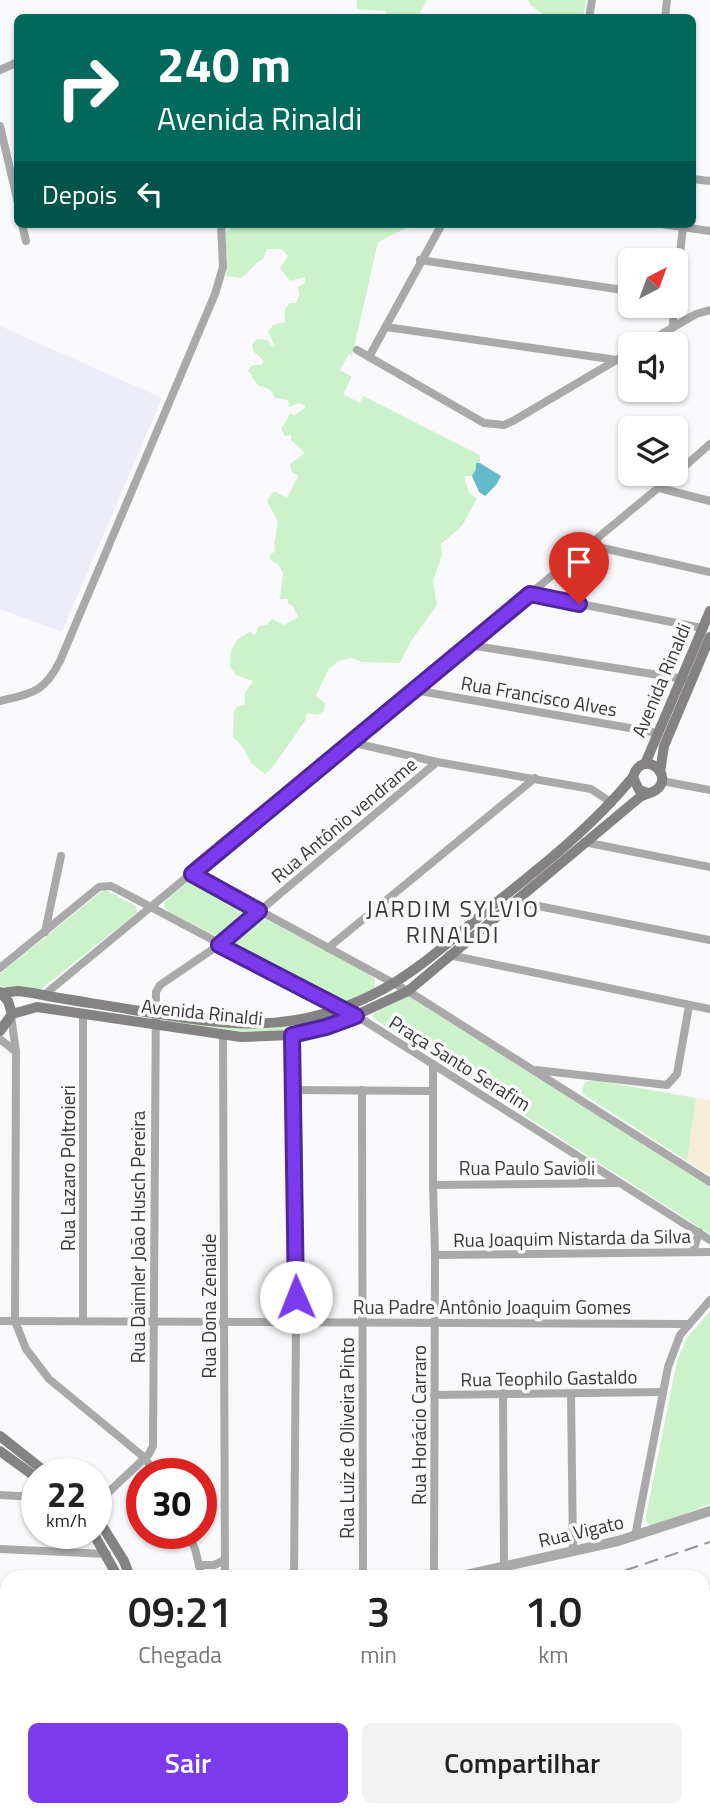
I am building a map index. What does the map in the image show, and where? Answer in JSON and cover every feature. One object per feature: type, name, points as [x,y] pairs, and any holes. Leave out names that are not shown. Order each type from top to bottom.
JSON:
[{"type":"main road","name":"Avenida Rinaldi","points":[[661,776],[664,746],[710,611]]},
{"type":"main road","name":"Avenida Rinaldi","points":[[645,764],[658,733],[710,637]]},
{"type":"main road","points":[[645,764],[654,765],[661,776],[657,789],[648,793],[639,790],[633,777],[636,768],[645,764]]},
{"type":"main road","name":"Avenida Rinaldi","points":[[1,993],[18,991],[155,1013],[257,1025],[300,1021],[341,1009],[393,984],[415,969],[572,840],[612,803],[633,777]]},
{"type":"main road","name":"Avenida Rinaldi","points":[[1,993],[8,1001],[12,1015],[37,1007],[154,1026],[259,1037],[292,1035],[326,1027],[408,991],[584,842],[648,793]]},
{"type":"main road","points":[[0,1031],[12,1015]]},
{"type":"main road","points":[[0,1436],[28,1458]]},
{"type":"main road","points":[[0,1451],[21,1466]]},
{"type":"main road","points":[[112,1542],[127,1570]]},
{"type":"main road","points":[[103,1549],[114,1570]]},
{"type":"street","points":[[0,126],[14,186]]},
{"type":"street","points":[[23,228],[26,241]]},
{"type":"street","points":[[0,701],[34,692],[49,681],[60,662],[215,294],[223,267],[221,228]]},
{"type":"street","points":[[369,357],[440,228]]},
{"type":"street","points":[[680,248],[682,228]]},
{"type":"street","points":[[689,228],[710,231]]},
{"type":"street","points":[[421,260],[618,289]]},
{"type":"street","points":[[665,332],[710,310]]},
{"type":"street","points":[[673,318],[673,327]]},
{"type":"street","points":[[386,327],[617,360]]},
{"type":"street","points":[[357,350],[484,423],[495,425],[513,421],[617,360]]},
{"type":"street","points":[[688,463],[710,444]]},
{"type":"street","points":[[44,995],[661,486]]},
{"type":"street","points":[[659,488],[710,501]]},
{"type":"street","points":[[589,545],[710,572]]},
{"type":"street","points":[[530,594],[702,628]]},
{"type":"street","points":[[469,645],[686,680]]},
{"type":"street","name":"Rua Francisco Alves","points":[[414,690],[658,733]]},
{"type":"street","points":[[350,742],[438,762],[591,789],[612,803]]},
{"type":"street","name":"Rua Antônio vendrame","points":[[155,1013],[156,992],[160,985],[219,945],[438,762]]},
{"type":"street","points":[[661,776],[710,790]]},
{"type":"street","points":[[328,948],[535,778]]},
{"type":"street","points":[[584,842],[710,867]]},
{"type":"street","points":[[0,968],[45,932],[61,856]]},
{"type":"street","name":"Praça Santo Serafim","points":[[192,874],[408,991],[710,1182]]},
{"type":"street","name":"Praça Santo Serafim","points":[[45,932],[102,885],[111,886],[356,1016],[710,1240]]},
{"type":"street","points":[[513,901],[710,940]]},
{"type":"street","points":[[449,955],[710,1009]]},
{"type":"street","points":[[533,1069],[667,1085],[677,1074],[689,1006]]},
{"type":"street","name":"Rua Daimler João Husch Pereira","points":[[145,1458],[153,1446],[155,1013]]},
{"type":"street","points":[[12,1015],[16,1052],[15,1321],[26,1349],[48,1379],[145,1458]]},
{"type":"street","name":"Rua Lazaro Poltroieri","points":[[83,1015],[83,1321]]},
{"type":"street","name":"Rua Dona Zenaide","points":[[223,1035],[225,1570]]},
{"type":"street","points":[[292,1035],[296,1322],[294,1570]]},
{"type":"street","points":[[0,1039],[16,1052]]},
{"type":"street","name":"Rua Horácio Carraro","points":[[433,1064],[434,1570]]},
{"type":"street","points":[[292,1090],[432,1091]]},
{"type":"street","name":"Rua Luiz de Oliveira Pinto","points":[[362,1090],[363,1570]]},
{"type":"street","points":[[581,1183],[589,1164]]},
{"type":"street","name":"Rua Paulo Savioli","points":[[433,1185],[621,1183]]},
{"type":"street","points":[[693,1252],[699,1232]]},
{"type":"street","name":"Rua Joaquim Nistarda da Silva","points":[[435,1255],[710,1252]]},
{"type":"street","points":[[635,1536],[663,1392],[674,1352],[680,1335],[710,1300]]},
{"type":"street","name":"Rua Padre Antônio Joaquim Gomes","points":[[0,1321],[689,1324]]},
{"type":"street","name":"Rua Teophilo Gastaldo","points":[[434,1395],[663,1392]]},
{"type":"street","points":[[503,1393],[504,1565]]},
{"type":"street","points":[[571,1394],[573,1551]]},
{"type":"street","points":[[112,1489],[126,1476]]},
{"type":"street","points":[[0,1495],[21,1496]]},
{"type":"street","name":"Rua Vigato","points":[[484,1570],[635,1536],[710,1511]]},
{"type":"street","points":[[0,1549],[107,1555]]},
{"type":"street","points":[[194,1549],[200,1570]]},
{"type":"street","points":[[199,1564],[214,1565],[225,1560]]},
{"type":"shaded area","points":[[0,326],[162,398],[62,632],[0,609]]},
{"type":"shaded area","points":[[696,1098],[710,1100],[710,1175],[687,1161]]},
{"type":"green space","points":[[357,0],[427,0],[419,14],[386,14],[386,11],[357,9]]},
{"type":"green space","points":[[528,0],[586,0],[584,14],[543,14],[531,6]]},
{"type":"green space","points":[[231,228],[406,228],[378,242],[352,356],[349,354],[340,370],[352,377],[343,394],[360,403],[363,396],[480,455],[480,463],[476,463],[472,476],[464,476],[469,493],[477,498],[462,526],[441,544],[442,555],[433,581],[437,605],[411,641],[400,663],[362,662],[352,658],[338,661],[328,670],[316,696],[325,703],[324,711],[318,715],[307,713],[305,721],[265,774],[251,763],[243,747],[233,737],[234,711],[238,706],[245,705],[245,693],[253,681],[236,675],[230,667],[231,650],[238,639],[250,632],[255,635],[259,626],[267,625],[272,619],[284,625],[298,617],[293,606],[288,604],[288,599],[280,599],[283,573],[269,556],[275,551],[278,522],[267,501],[274,491],[287,498],[298,476],[291,471],[290,464],[305,453],[291,440],[291,435],[285,436],[281,429],[290,414],[295,415],[305,406],[300,403],[289,407],[288,400],[275,398],[269,389],[258,386],[248,370],[253,365],[262,365],[264,361],[254,352],[252,345],[257,339],[268,340],[272,347],[275,345],[268,332],[273,325],[285,322],[285,309],[290,303],[296,303],[299,296],[298,287],[305,283],[305,277],[290,281],[280,268],[288,256],[282,249],[267,249],[263,259],[241,278],[226,276],[224,234]]},
{"type":"green space","points":[[188,882],[197,883],[240,907],[244,910],[244,917],[218,937],[170,913],[164,906],[165,901]]},
{"type":"green space","points":[[102,891],[108,891],[136,906],[137,912],[40,990],[0,986],[0,974]]},
{"type":"green space","points":[[265,919],[368,973],[375,980],[375,988],[347,1004],[342,1004],[235,948],[233,939],[249,924]]},
{"type":"green space","points":[[408,996],[710,1187],[710,1234],[374,1019],[376,1012]]},
{"type":"green space","points":[[336,1015],[340,1017],[271,1032],[231,1031],[164,1022],[261,1029]]},
{"type":"green space","points":[[594,1080],[696,1098],[687,1161],[583,1094],[585,1082]]},
{"type":"green space","points":[[710,1311],[710,1504],[652,1526],[647,1523],[646,1516],[677,1361],[687,1338]]},
{"type":"water","points":[[476,463],[501,476],[485,496],[479,492],[472,476]]},
{"type":"railway","points":[[626,1570],[710,1542]]},
{"type":"district","name":"JARDIM SYLVIO RINALDI","points":[[453,922]]},
{"type":"route","points":[[296,1297],[292,1035],[356,1016],[219,945],[259,911],[192,874],[530,594],[579,604]]}]
